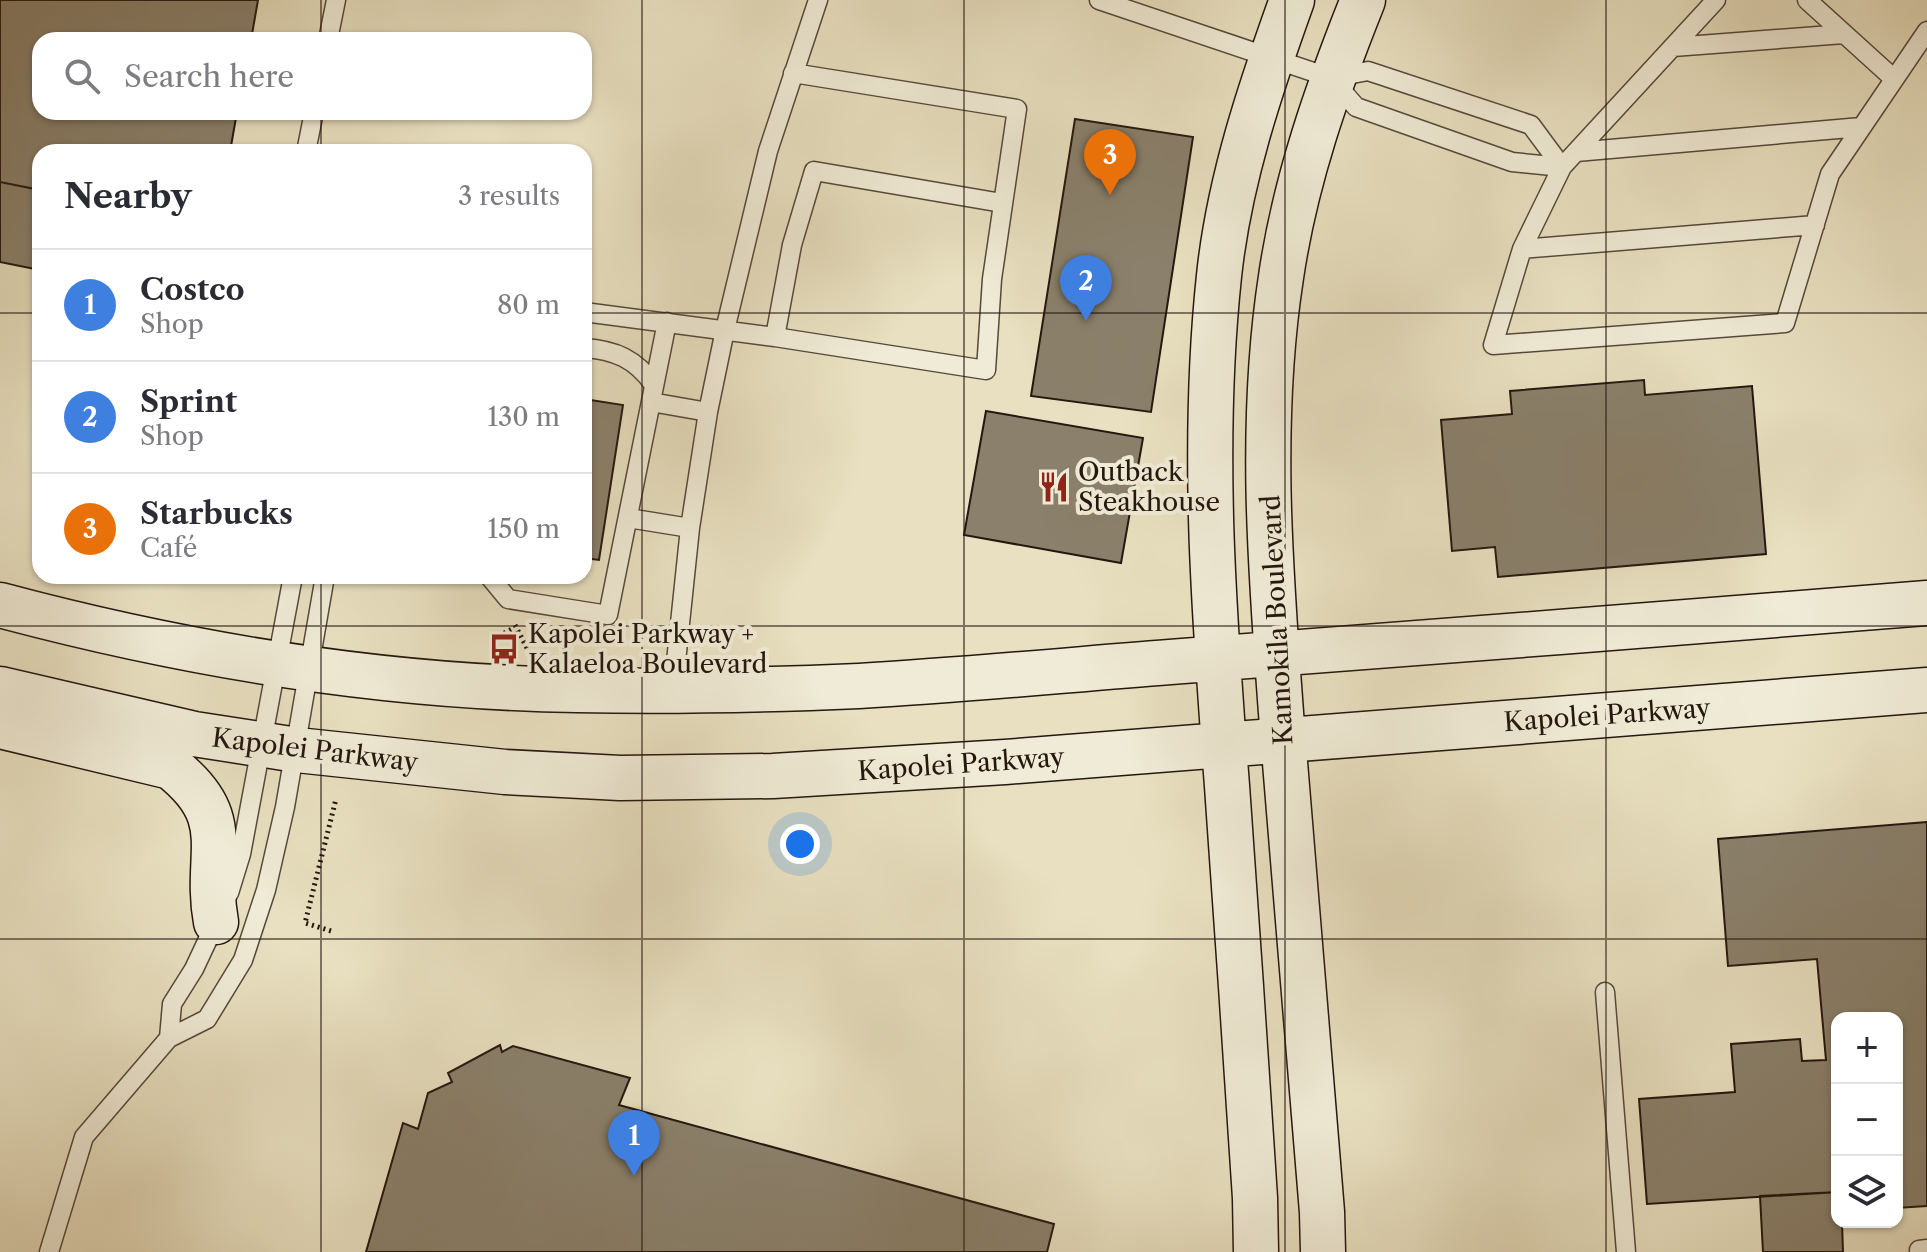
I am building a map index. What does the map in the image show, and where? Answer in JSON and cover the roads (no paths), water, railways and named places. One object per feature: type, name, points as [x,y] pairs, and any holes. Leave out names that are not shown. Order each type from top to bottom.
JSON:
[{"type":"main road","points":[[1256,1252],[1255,1198],[1217,659],[1210,466],[1212,371],[1219,273],[1241,157],[1292,0]]},
{"type":"main road","name":"Kamokila Boulevard","points":[[1323,1252],[1276,654],[1269,514],[1270,392],[1281,277],[1307,156],[1331,78],[1363,0]]},
{"type":"main road","points":[[0,605],[203,650],[295,666],[457,684],[572,690],[673,690],[857,686],[1927,603]]},
{"type":"main road","name":"Kapolei Parkway","points":[[0,689],[194,734],[279,747],[505,772],[620,778],[773,776],[1005,762],[1927,690]]},
{"type":"main road","points":[[0,726],[171,767],[193,784],[214,825],[211,893],[216,922]]},
{"type":"lane","points":[[330,32],[336,0]]},
{"type":"lane","points":[[673,690],[690,528],[708,412],[725,330],[768,151],[818,0]]},
{"type":"lane","points":[[1099,0],[1331,78],[1356,107],[1512,162],[1562,167]]},
{"type":"lane","points":[[1716,0],[1562,167],[1522,249],[1493,345],[1785,323],[1830,174],[1927,31]]},
{"type":"lane","points":[[1807,0],[1893,78]]},
{"type":"lane","points":[[1673,47],[1844,34]]},
{"type":"lane","points":[[1331,78],[1368,71],[1531,125],[1562,167]]},
{"type":"lane","points":[[592,313],[775,337],[986,370],[992,279],[1017,109],[793,73]]},
{"type":"lane","points":[[308,144],[312,120]]},
{"type":"lane","points":[[1576,152],[1861,127]]},
{"type":"lane","points":[[775,337],[792,245],[814,171],[1002,203]]},
{"type":"lane","points":[[1522,249],[1815,225]]},
{"type":"lane","points":[[496,584],[508,599],[608,615],[667,322]]},
{"type":"lane","points":[[592,349],[609,351],[631,360],[644,371],[652,393]]},
{"type":"lane","points":[[652,393],[708,412]]},
{"type":"lane","points":[[628,518],[690,528]]},
{"type":"lane","points":[[169,1038],[172,1004],[194,969],[228,897],[279,747],[295,666],[293,584]]},
{"type":"lane","points":[[49,1252],[84,1137],[169,1038],[207,1019],[243,960],[266,890],[279,747],[295,666],[322,584]]},
{"type":"lane","points":[[1605,992],[1626,1252]]},
{"type":"place","name":"Starbucks","points":[[1110,195]]},
{"type":"place","name":"Sprint","points":[[1086,321]]},
{"type":"place","name":"Outback Steakhouse","points":[[1054,487]]},
{"type":"place","name":"Kapolei Parkway + Kalaeloa Boulevard","points":[[504,649]]},
{"type":"place","name":"Costco","points":[[634,1176]]}]
